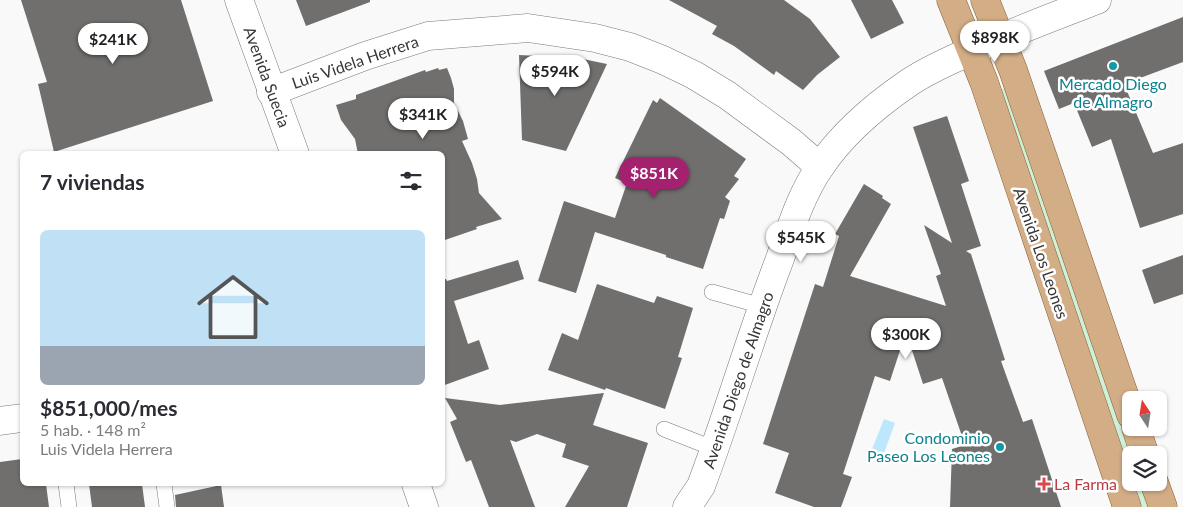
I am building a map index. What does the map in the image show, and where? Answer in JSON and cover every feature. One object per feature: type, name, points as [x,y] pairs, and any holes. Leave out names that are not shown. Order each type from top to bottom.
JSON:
[{"type":"main road","name":"Avenida Los Leones","points":[[951,0],[972,50],[1127,507]]},
{"type":"main road","name":"Avenida Los Leones","points":[[985,0],[1013,70],[1123,391]]},
{"type":"main road","points":[[1157,491],[1163,507]]},
{"type":"street","name":"Avenida Suecia","points":[[239,0],[294,151]]},
{"type":"street","name":"Avenida Diego de Almagro","points":[[687,507],[701,486],[762,306],[800,205],[820,167],[850,132],[908,83],[1000,37],[1097,0]]},
{"type":"street","name":"Luis Videla Herrera","points":[[271,92],[365,56],[428,36],[528,28],[595,38],[630,47],[664,60],[727,95],[820,167]]},
{"type":"street","points":[[0,421],[20,418]]},
{"type":"street","points":[[417,486],[424,507]]},
{"type":"lane","points":[[712,292],[762,306]]},
{"type":"lane","points":[[664,429],[715,449]]},
{"type":"lane","points":[[66,486],[69,507]]},
{"type":"lane","points":[[164,486],[167,507]]},
{"type":"green space","points":[[1006,87],[1122,426],[1122,436],[1125,436],[1129,446],[1122,446],[1122,448],[1001,90]]},
{"type":"green space","points":[[1137,491],[1144,491],[1149,507],[1142,507]]},
{"type":"water","points":[[884,419],[895,423],[881,461],[869,457]]},
{"type":"building","points":[[21,0],[181,0],[213,101],[54,151],[38,84],[47,82]]},
{"type":"building","points":[[296,0],[370,0],[370,2],[306,26]]},
{"type":"building","points":[[669,0],[784,0],[810,19],[840,57],[817,75],[803,90],[776,71],[774,75],[734,46],[712,34],[717,26]]},
{"type":"building","points":[[851,0],[892,0],[904,23],[871,39]]},
{"type":"building","points":[[1183,17],[1183,62],[1124,84],[1153,153],[1183,143],[1183,214],[1140,228],[1111,139],[1092,147],[1074,103],[1059,109],[1044,71]]},
{"type":"building","points":[[519,55],[578,58],[607,64],[566,151],[522,140]]},
{"type":"building","points":[[438,68],[439,70],[447,68],[454,89],[454,103],[463,121],[468,139],[462,141],[472,163],[479,193],[502,219],[445,240],[445,151],[357,151],[355,139],[341,120],[336,105],[356,99],[356,95],[425,70],[426,72]]},
{"type":"building","points":[[660,98],[746,159],[734,176],[739,179],[725,197],[730,201],[724,219],[720,218],[703,269],[595,232],[576,293],[538,281],[564,201],[615,218],[627,183],[615,178],[653,100],[657,103]]},
{"type":"building","points":[[947,116],[969,181],[961,184],[981,246],[966,251],[971,254],[1005,360],[1001,361],[1023,422],[1032,419],[1061,507],[950,507],[952,449],[965,445],[942,378],[923,384],[906,332],[890,381],[875,376],[843,474],[852,477],[841,507],[814,507],[775,493],[789,453],[763,444],[815,284],[823,287],[839,236],[835,234],[864,184],[883,196],[882,198],[891,204],[850,276],[946,306],[936,276],[941,274],[924,225],[952,243],[913,127]]},
{"type":"building","points":[[1183,255],[1183,294],[1154,304],[1142,270]]},
{"type":"building","points":[[518,260],[524,279],[454,301],[468,344],[479,340],[489,369],[445,385],[445,279],[447,281]]},
{"type":"building","points":[[597,284],[654,303],[657,296],[693,308],[678,357],[682,358],[665,409],[548,370],[562,333],[578,340]]},
{"type":"building","points":[[604,393],[593,425],[648,443],[627,507],[565,507],[589,466],[562,457],[566,444],[537,434],[516,442],[510,440],[535,507],[489,507],[471,460],[466,462],[450,422],[457,419],[445,398],[500,405]]},
{"type":"building","points":[[20,459],[20,486],[46,486],[49,507],[0,507],[0,462]]},
{"type":"building","points":[[89,486],[142,486],[145,507],[92,507]]},
{"type":"building","points":[[221,486],[224,507],[176,507],[175,495]]},
{"type":"place","name":"Mercado Diego de Almagro","points":[[1113,66]]},
{"type":"place","name":"Condominio Paseo Los Leones","points":[[1000,447]]},
{"type":"place","name":"La Farma","points":[[1044,484]]}]
